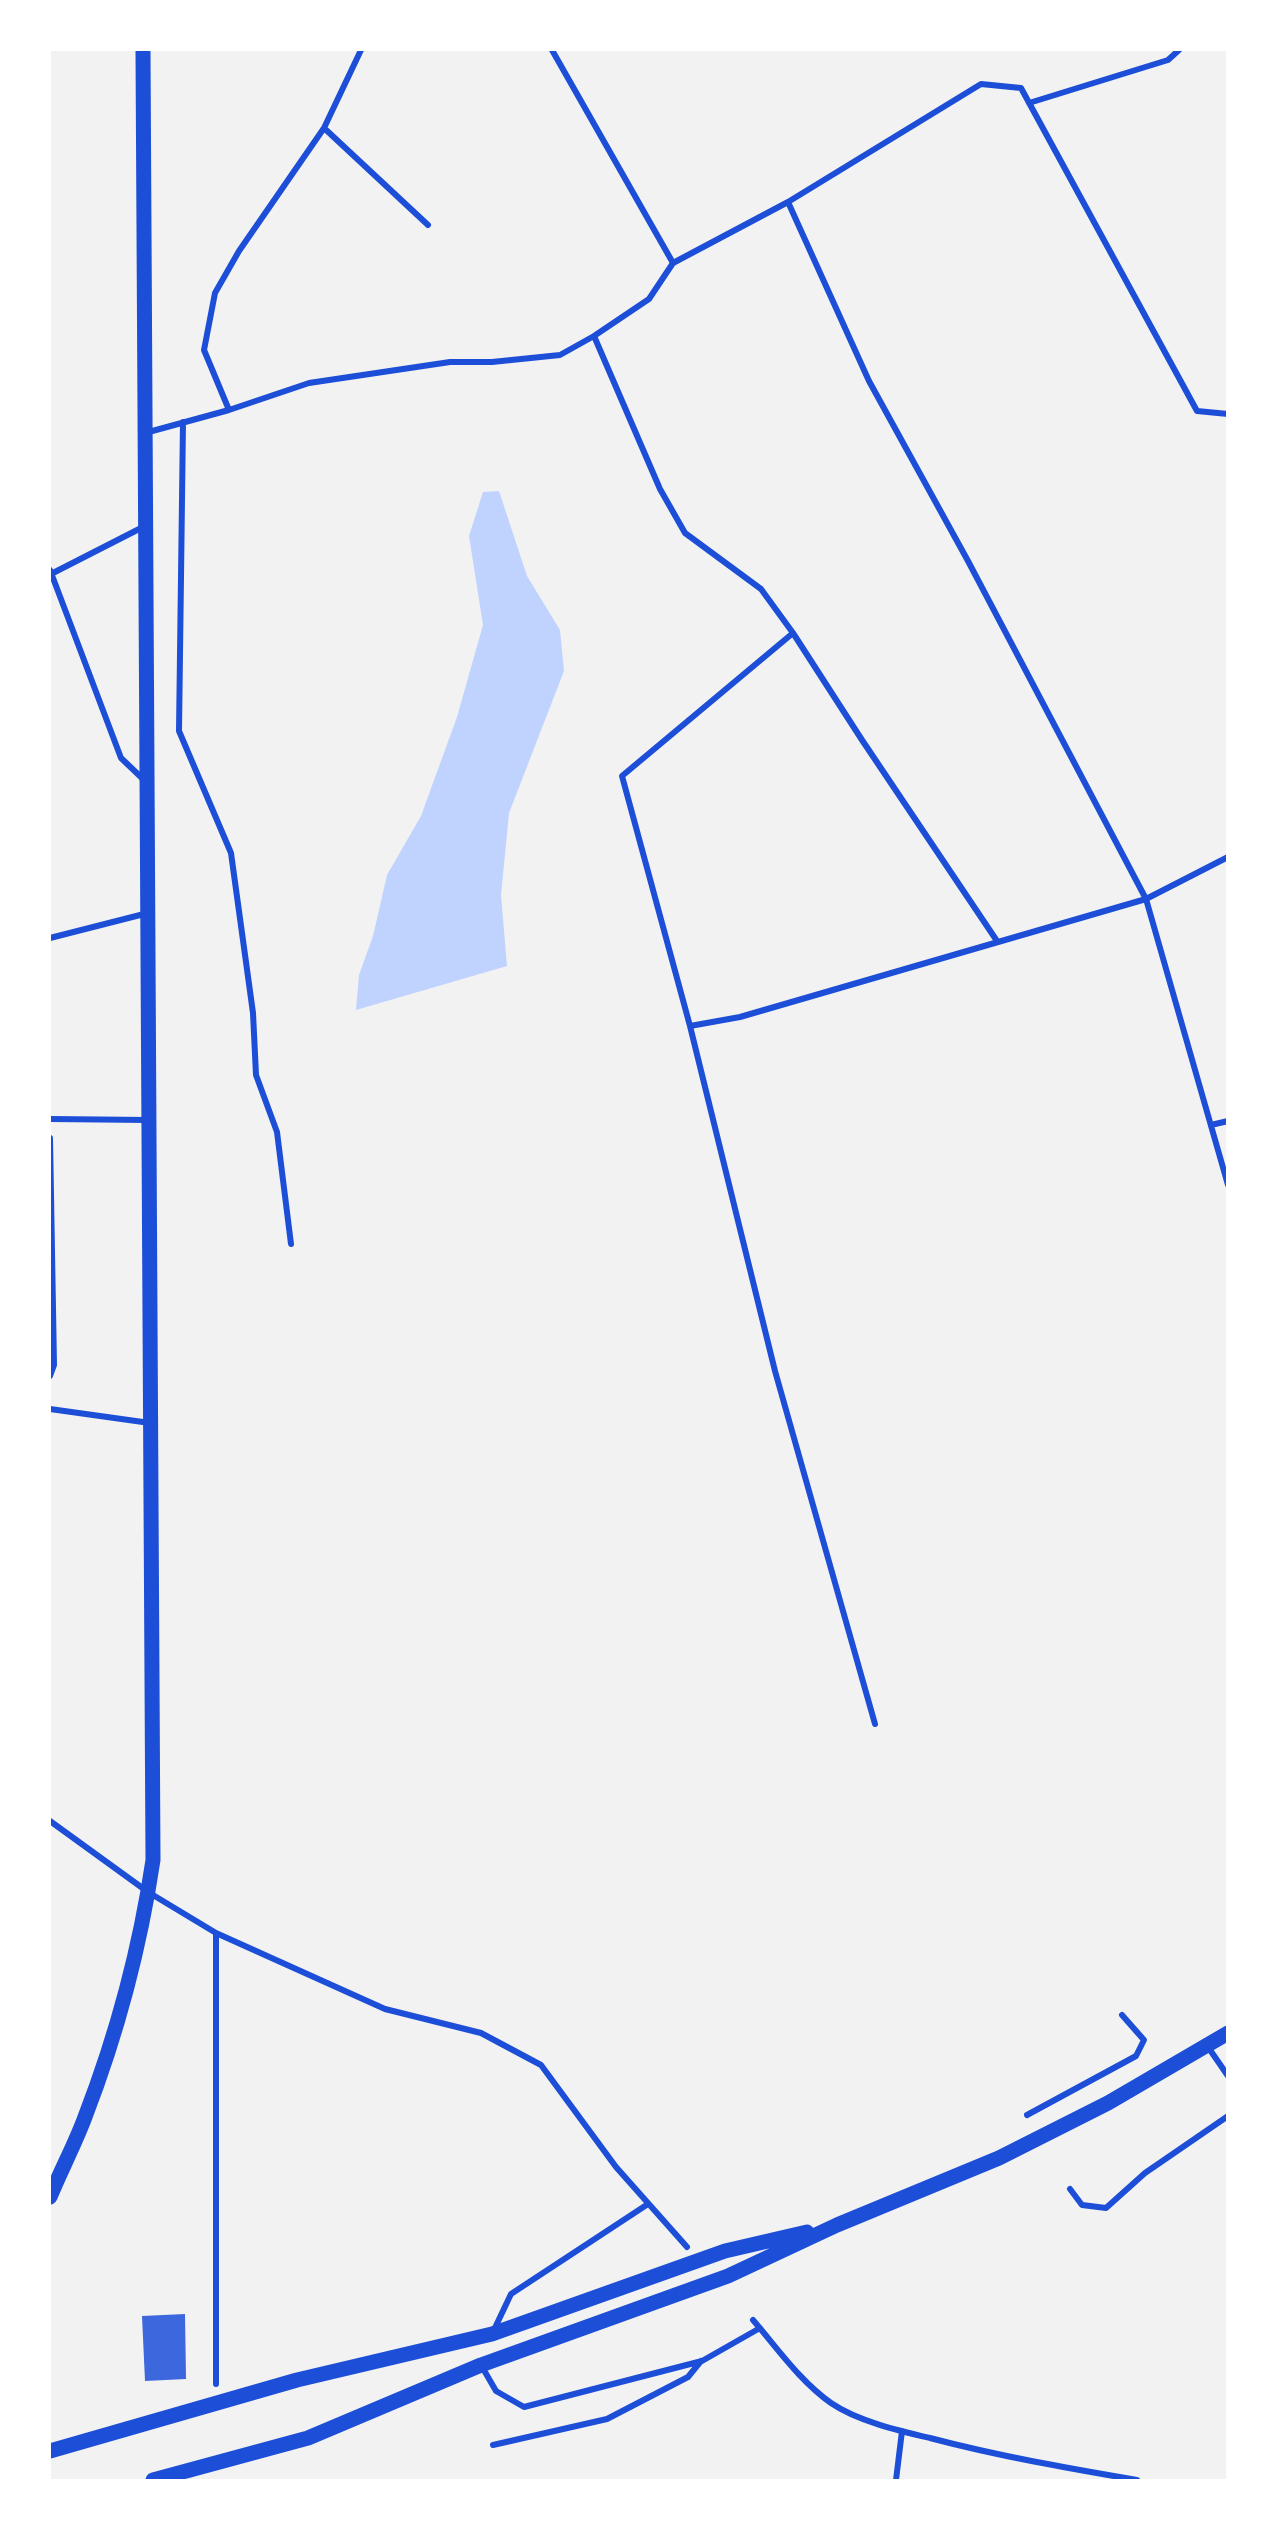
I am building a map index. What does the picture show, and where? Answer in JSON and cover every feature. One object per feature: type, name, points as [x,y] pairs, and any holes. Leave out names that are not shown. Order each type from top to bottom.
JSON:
[{"type":"highway","points":[[50,2196],[85,2117],[125,1997],[142,1927],[153,1860],[143,50]]},
{"type":"highway","points":[[153,2481],[308,2438],[481,2365],[728,2276],[837,2225],[999,2158],[1108,2103],[1227,2033]]},
{"type":"highway","points":[[50,2451],[297,2380],[492,2334],[725,2251],[837,2225]]},
{"type":"street","points":[[229,410],[204,350],[215,292],[239,251],[324,128],[361,50]]},
{"type":"street","points":[[552,50],[673,263]]},
{"type":"street","points":[[1029,103],[1168,60],[1179,50]]},
{"type":"street","points":[[145,433],[229,410],[309,383],[450,362],[492,362],[560,355],[594,336],[650,299],[673,263],[788,202],[981,84],[1021,88],[1197,411],[1227,414]]},
{"type":"street","points":[[324,128],[428,225]]},
{"type":"street","points":[[788,202],[869,381],[968,561],[1146,899],[1227,1185]]},
{"type":"street","points":[[594,336],[660,489],[685,533],[761,588],[794,633],[868,750],[998,941]]},
{"type":"street","points":[[183,422],[179,731],[231,853],[253,1013],[256,1075],[277,1132],[291,1244]]},
{"type":"street","points":[[145,525],[50,572],[122,758],[146,782]]},
{"type":"street","points":[[794,633],[622,777],[690,1026],[775,1371],[875,1724]]},
{"type":"street","points":[[690,1026],[740,1017],[1146,899],[1227,857]]},
{"type":"street","points":[[50,938],[148,913]]},
{"type":"street","points":[[50,1119],[149,1120]]},
{"type":"street","points":[[1211,1125],[1227,1121]]},
{"type":"street","points":[[50,1138],[54,1365],[50,1376]]},
{"type":"street","points":[[50,1409],[150,1423]]},
{"type":"street","points":[[50,1821],[148,1892],[216,1933],[385,2009],[481,2033],[541,2065],[616,2167],[687,2247]]},
{"type":"street","points":[[216,1933],[216,2384]]},
{"type":"street","points":[[1027,2115],[1136,2056],[1144,2040],[1122,2014]]},
{"type":"street","points":[[1208,2046],[1227,2076]]},
{"type":"street","points":[[1070,2189],[1082,2205],[1106,2208],[1145,2173],[1227,2116]]},
{"type":"street","points":[[492,2334],[511,2294],[648,2204]]},
{"type":"street","points":[[753,2320],[806,2384],[834,2405],[902,2431],[990,2453],[1137,2481]]},
{"type":"street","points":[[481,2365],[496,2391],[524,2407],[702,2361],[760,2328]]},
{"type":"street","points":[[493,2445],[607,2419],[688,2377],[702,2361]]},
{"type":"street","points":[[896,2481],[902,2431]]},
{"type":"water","points":[[499,491],[527,576],[560,630],[564,671],[509,813],[501,895],[507,966],[356,1010],[359,975],[373,936],[387,875],[421,816],[457,717],[483,625],[469,536],[483,492]]},
{"type":"building","points":[[185,2314],[186,2379],[145,2381],[142,2316]]}]
